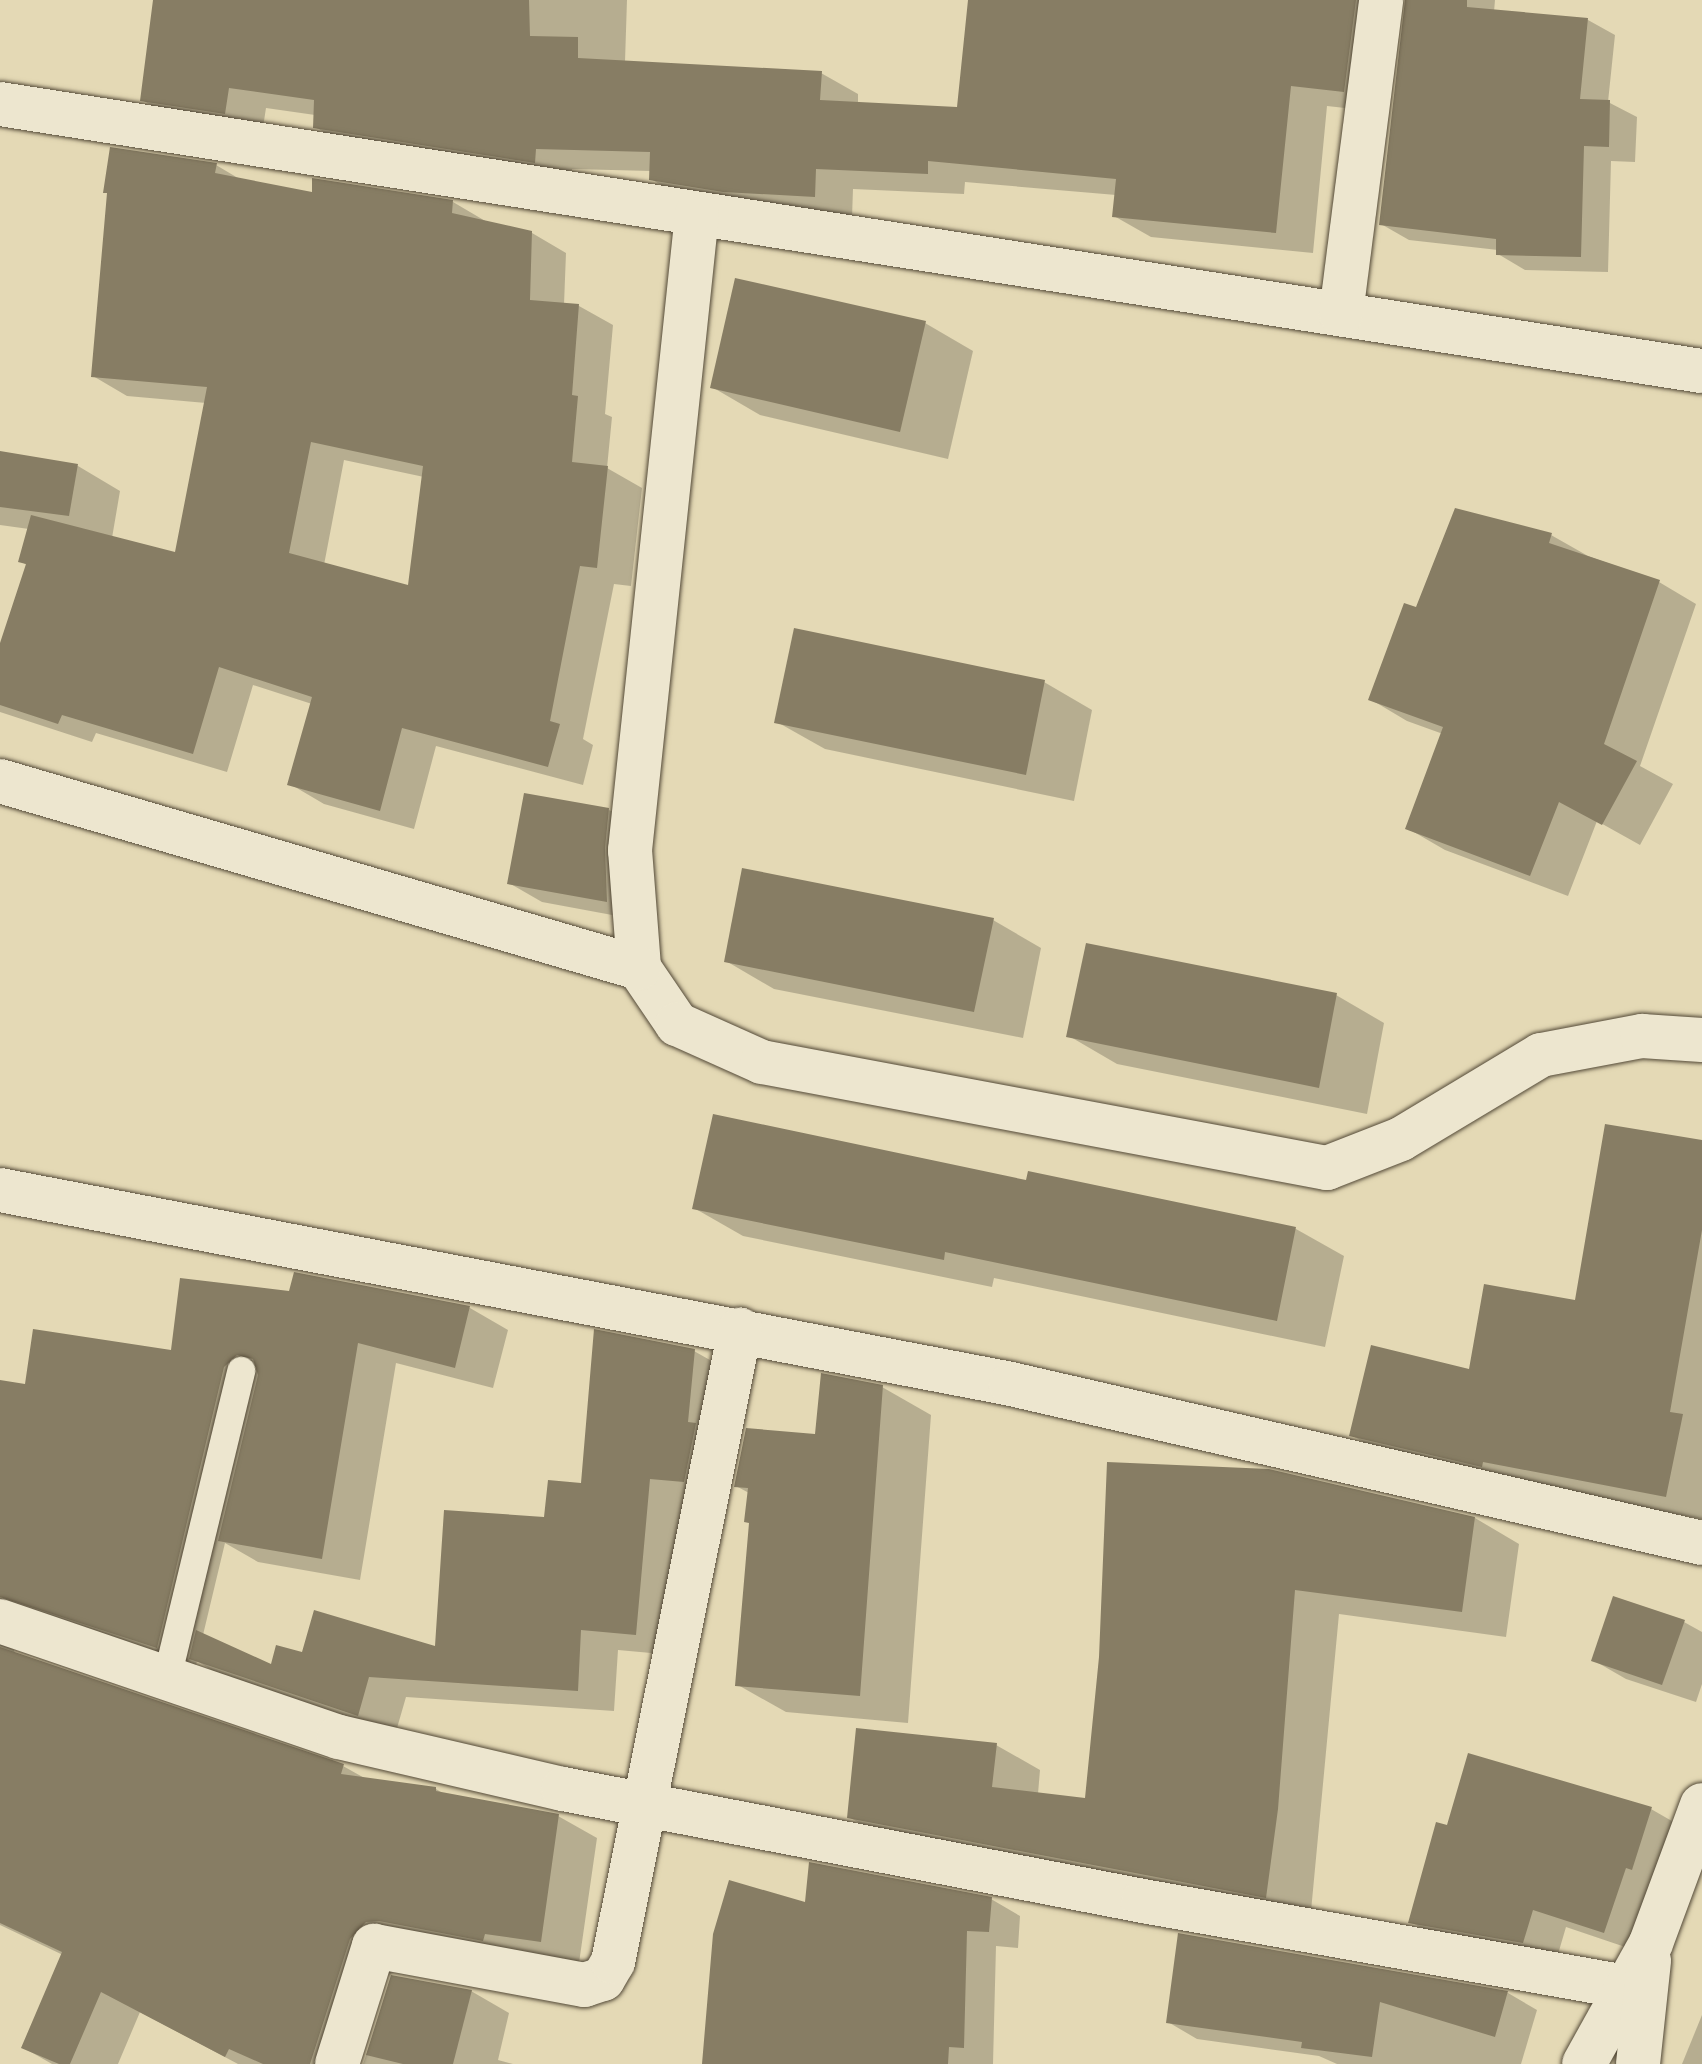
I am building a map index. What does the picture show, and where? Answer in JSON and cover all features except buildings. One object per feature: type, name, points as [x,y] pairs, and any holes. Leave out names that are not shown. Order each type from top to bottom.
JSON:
[{"type":"street","points":[[1341,314],[1381,0]]},
{"type":"street","points":[[0,104],[1702,371]]},
{"type":"street","points":[[697,214],[630,850],[639,968],[677,1024],[762,1062],[1327,1168],[1401,1139],[1541,1055],[1642,1036],[1702,1040]]},
{"type":"street","points":[[0,781],[639,968]]},
{"type":"street","points":[[0,1190],[1011,1384],[1702,1543]]},
{"type":"street","points":[[337,2064],[374,1946],[584,1985],[603,1979],[613,1962],[642,1805],[740,1330]]},
{"type":"street","points":[[0,1621],[339,1737],[642,1805],[1143,1901],[1627,1987]]},
{"type":"street","points":[[1584,2064],[1651,1943],[1702,1805]]},
{"type":"street","points":[[1638,2064],[1651,1943]]},
{"type":"lane","points":[[167,1678],[241,1371]]}]
